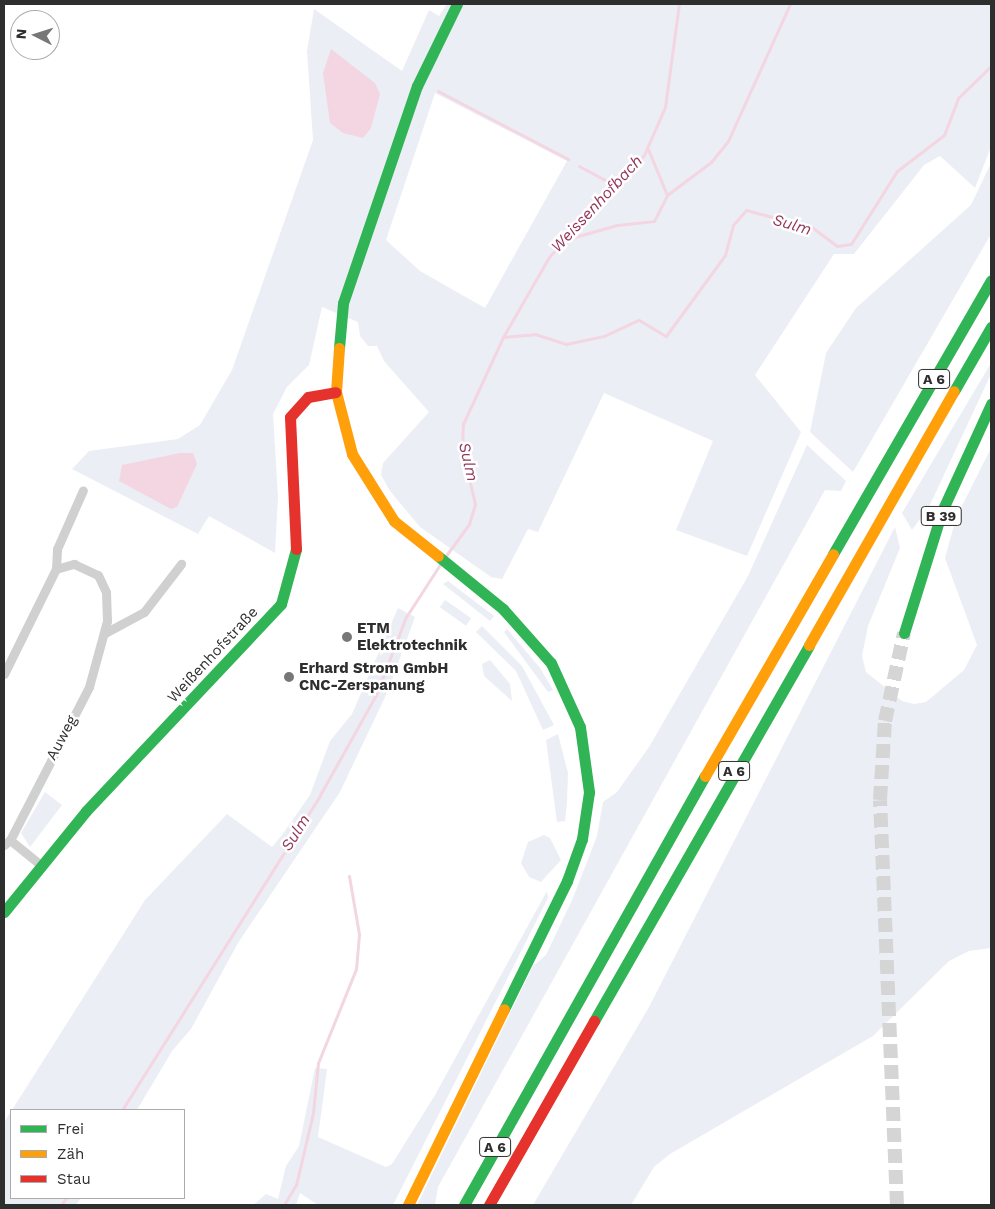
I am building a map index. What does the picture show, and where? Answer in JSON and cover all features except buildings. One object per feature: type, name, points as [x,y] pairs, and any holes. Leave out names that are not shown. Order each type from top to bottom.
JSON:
[{"type":"main road","points":[[408,1205],[567,881],[582,839],[589,792],[580,727],[551,663],[503,609],[434,556],[394,521],[372,491],[352,454],[336,392],[336,346],[343,302],[417,86],[457,4]]},
{"type":"main road","name":"A 6","points":[[464,1205],[876,478],[991,280]]},
{"type":"main road","name":"A 6","points":[[489,1205],[991,327]]},
{"type":"main road","name":"Weißenhofstraße","points":[[4,912],[40,864],[281,604],[298,540],[290,417],[308,397],[336,392]]},
{"type":"main road","name":"B 39","points":[[904,632],[942,511],[991,404]]},
{"type":"street","points":[[4,674],[56,569],[57,549],[83,490]]},
{"type":"street","name":"Auweg","points":[[40,864],[7,842],[89,687],[105,633],[106,592],[98,576],[74,564],[56,569]]},
{"type":"street","points":[[105,633],[144,612],[162,594],[181,564]]},
{"type":"shaded area","points":[[447,4],[991,4],[991,147],[975,188],[940,156],[924,165],[854,254],[834,254],[755,375],[801,432],[747,556],[676,530],[713,441],[604,393],[538,532],[528,529],[502,579],[491,577],[420,527],[390,491],[381,475],[383,463],[429,412],[384,361],[377,346],[368,346],[360,336],[358,322],[322,307],[309,365],[287,387],[273,414],[278,497],[275,553],[209,516],[198,534],[72,469],[89,451],[178,439],[200,425],[232,370],[313,140],[307,51],[314,9],[402,71],[429,10],[439,16]],"holes":[[[435,93],[567,161],[485,308],[420,271],[386,240]]]},
{"type":"shaded area","points":[[331,49],[375,83],[380,94],[371,128],[363,138],[343,133],[330,123],[323,73]]},
{"type":"shaded area","points":[[991,163],[991,234],[853,472],[810,432],[826,353],[856,308],[971,205]]},
{"type":"shaded area","points":[[991,363],[991,374],[929,507],[912,530],[902,513]]},
{"type":"shaded area","points":[[807,445],[846,481],[841,491],[825,490],[438,1187],[435,1205],[417,1205],[533,966],[546,955],[573,898],[597,836],[603,802],[617,792],[649,747],[748,576]]},
{"type":"shaded area","points":[[991,448],[991,948],[969,951],[949,961],[873,1036],[670,1154],[654,1167],[631,1205],[533,1205],[649,1007],[895,527],[900,548],[868,626],[862,656],[866,672],[902,701],[914,704],[926,702],[964,670],[977,645],[945,558],[956,518]]},
{"type":"shaded area","points":[[180,453],[193,453],[197,464],[177,507],[171,509],[119,481],[122,465]]},
{"type":"shaded area","points":[[448,581],[494,616],[490,621],[443,584]]},
{"type":"shaded area","points":[[445,600],[471,618],[466,626],[440,607]]},
{"type":"shaded area","points":[[398,608],[415,617],[387,693],[340,792],[238,943],[191,1029],[172,1051],[138,1109],[13,1109],[145,900],[227,814],[272,847],[310,795],[330,741],[352,714]]},
{"type":"shaded area","points":[[482,626],[522,666],[554,725],[543,730],[516,671],[476,632]]},
{"type":"shaded area","points":[[507,629],[540,668],[553,690],[548,692],[504,632]]},
{"type":"shaded area","points":[[490,660],[510,684],[512,701],[484,676],[482,664]]},
{"type":"shaded area","points":[[558,734],[568,773],[565,821],[557,822],[546,740]]},
{"type":"shaded area","points":[[45,792],[62,805],[30,847],[21,833]]},
{"type":"shaded area","points":[[544,835],[550,838],[561,860],[541,882],[529,877],[521,863],[528,842]]},
{"type":"shaded area","points":[[547,891],[548,898],[393,1205],[318,1205],[300,1193],[296,1205],[253,1205],[266,1194],[278,1199],[286,1166],[299,1146],[315,1068],[327,1069],[318,1137],[386,1167],[392,1164],[435,1095]]},
{"type":"shaded area","points":[[10,1113],[10,1199],[80,1199],[76,1205],[4,1205],[4,1123]]},
{"type":"waterway","name":"Weissenhofbach","points":[[503,337],[549,257],[644,155],[665,107],[679,4]]},
{"type":"waterway","points":[[564,240],[617,225],[654,221],[667,195],[711,162],[728,141],[790,4]]},
{"type":"waterway","name":"Sulm","points":[[445,557],[469,524],[475,504],[462,449],[463,424],[503,337],[535,334],[566,344],[604,336],[639,320],[666,336],[725,255],[733,225],[746,210],[813,228],[837,246],[851,244],[897,171],[944,135],[958,98],[991,66]]},
{"type":"waterway","points":[[438,91],[568,159]]},
{"type":"waterway","points":[[648,149],[667,195]]},
{"type":"waterway","points":[[579,166],[618,187]]},
{"type":"waterway","name":"Sulm","points":[[123,1109],[320,795],[376,695],[406,617],[441,563]]},
{"type":"waterway","points":[[285,1203],[296,1185],[313,1113],[318,1063],[356,969],[359,934],[349,876]]},
{"type":"waterway","name":"Sulm","points":[[61,1205],[65,1199]]},
{"type":"tunnel","points":[[897,1205],[880,800],[885,721],[904,633]]},
{"type":"traffic: fast","points":[[339,348],[343,303],[417,86],[457,4]]},
{"type":"traffic: fast","points":[[833,554],[991,280]]},
{"type":"traffic: fast","points":[[954,391],[991,327]]},
{"type":"traffic: fast","points":[[904,633],[942,511],[991,404]]},
{"type":"traffic: fast","points":[[4,912],[86,811],[281,604],[296,549]]},
{"type":"traffic: fast","points":[[438,556],[503,609],[551,663],[580,727],[589,792],[582,839],[567,881],[504,1009]]},
{"type":"traffic: fast","points":[[594,1021],[809,645]]},
{"type":"traffic: fast","points":[[464,1205],[705,776]]},
{"type":"traffic: slow","points":[[339,348],[336,392],[352,454],[394,521],[438,556]]},
{"type":"traffic: slow","points":[[809,645],[954,391]]},
{"type":"traffic: slow","points":[[705,776],[833,554]]},
{"type":"traffic: slow","points":[[408,1205],[504,1009]]},
{"type":"traffic: jam","points":[[296,549],[290,417],[308,397],[336,392]]},
{"type":"traffic: jam","points":[[489,1205],[594,1021]]},
{"type":"place","name":"ETM Elektrotechnik","points":[[347,637]]},
{"type":"place","name":"Erhard Strom GmbH CNC-Zerspanung","points":[[289,677]]}]
